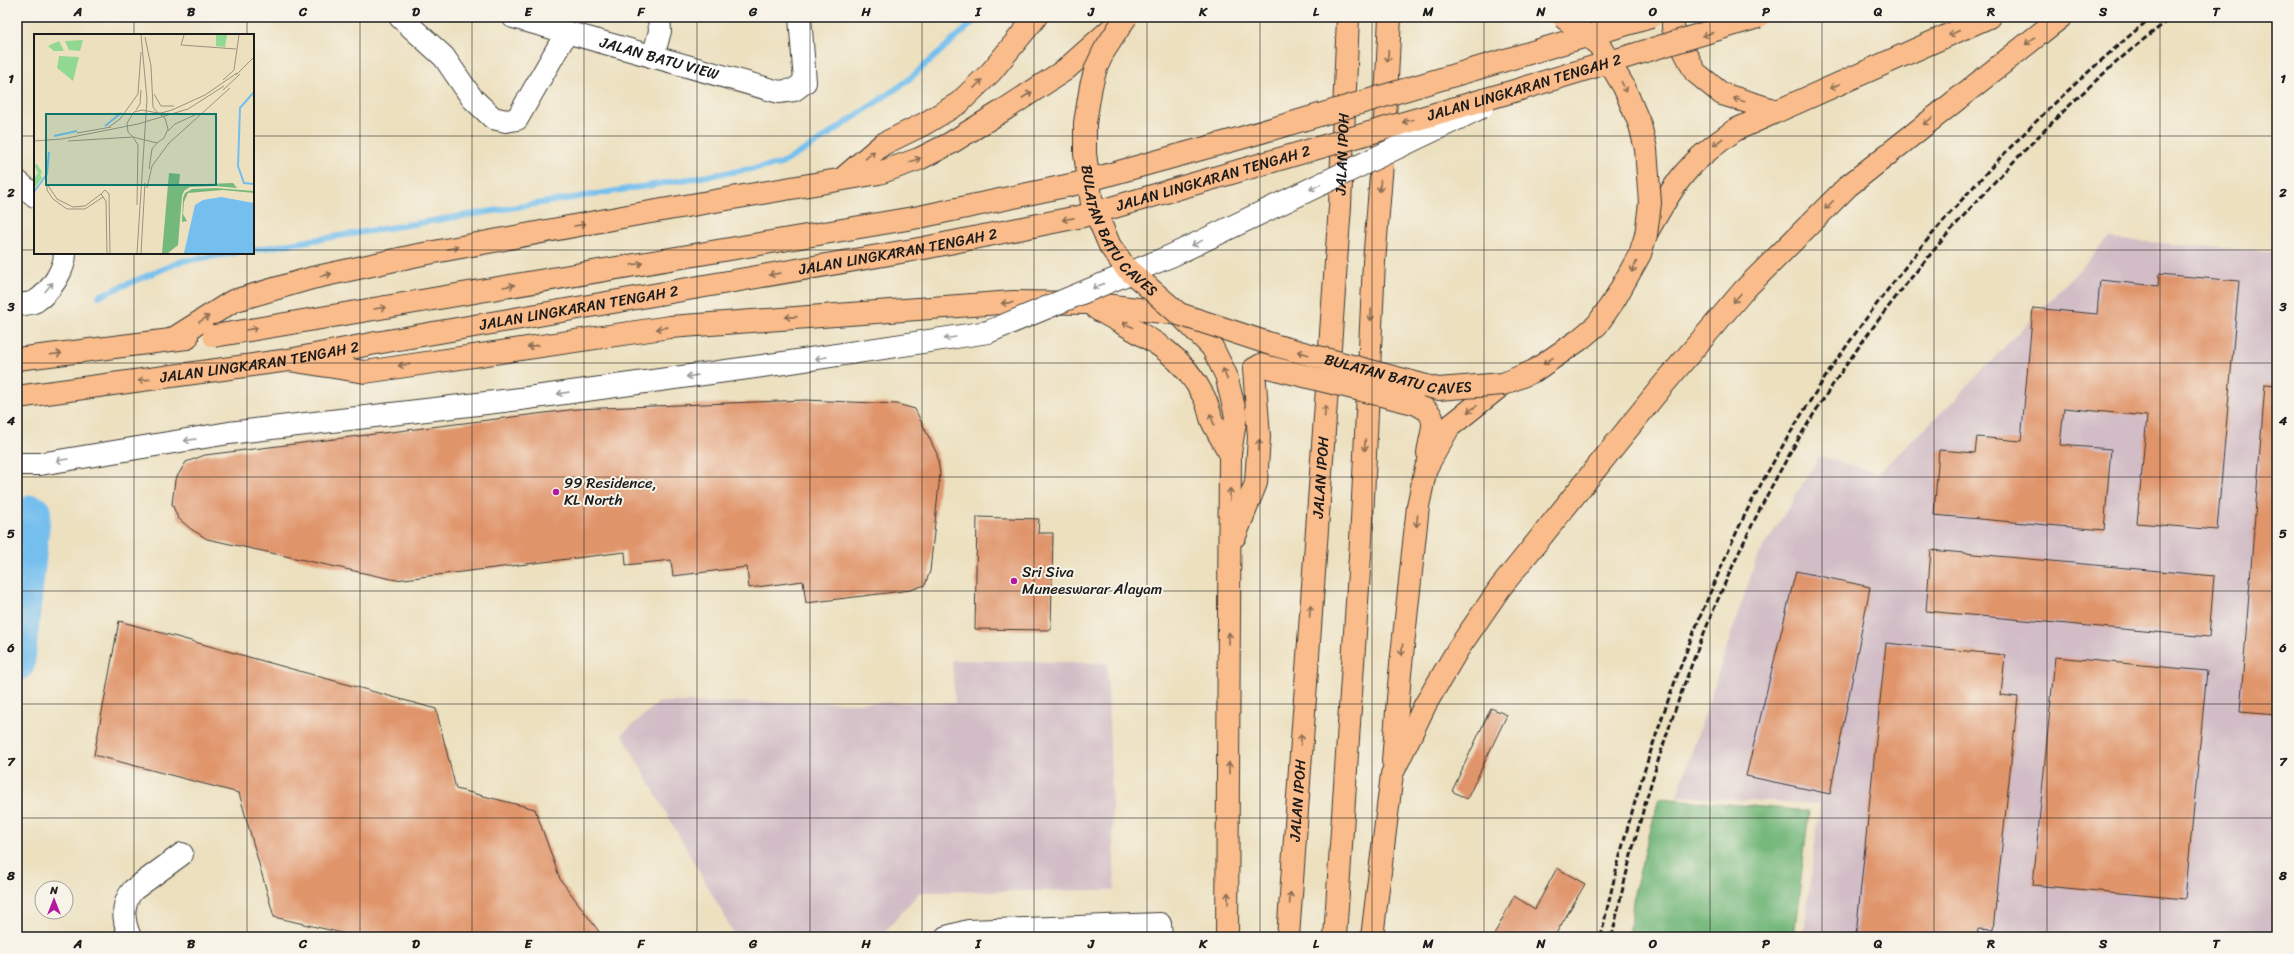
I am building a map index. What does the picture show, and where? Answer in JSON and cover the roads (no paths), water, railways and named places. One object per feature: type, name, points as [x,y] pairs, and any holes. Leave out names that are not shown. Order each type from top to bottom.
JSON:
[{"type":"highway","points":[[841,180],[883,144],[924,124],[959,103],[991,72],[1036,17]]},
{"type":"highway","points":[[171,340],[233,301],[312,278],[434,252],[633,215],[879,173],[919,159],[950,144],[1065,70],[1126,17]]},
{"type":"highway","name":"BULATAN BATU CAVES","points":[[1126,17],[1104,50],[1091,86],[1085,123],[1085,154],[1094,210],[1110,246],[1125,267],[1178,314],[1274,345],[1417,385],[1438,389],[1503,384],[1534,371],[1579,340],[1597,325],[1632,272],[1646,235],[1650,203],[1649,174],[1646,149],[1640,125],[1624,87],[1599,45],[1563,17]]},
{"type":"highway","name":"JALAN IPOH","points":[[1288,937],[1340,214],[1348,17]]},
{"type":"highway","points":[[1335,937],[1361,540],[1374,262],[1384,139],[1390,17]]},
{"type":"highway","name":"JALAN LINGKARAN TENGAH 2","points":[[17,359],[214,336],[919,217],[1075,184],[1249,136],[1651,17]]},
{"type":"highway","points":[[1673,17],[1673,28],[1695,72],[1722,94],[1777,111]]},
{"type":"highway","name":"JALAN LINGKARAN TENGAH 2","points":[[17,397],[288,360],[376,343],[924,248],[1083,216],[1514,91],[1758,17]]},
{"type":"highway","points":[[1646,235],[1663,203],[1684,173],[1708,150],[1735,130],[1989,17]]},
{"type":"highway","points":[[1392,774],[1425,705],[1458,648],[1500,588],[1663,385],[1744,290],[1848,186],[2061,17]]},
{"type":"highway","points":[[288,360],[365,372],[670,327],[1013,302],[1088,303],[1178,314],[1212,347],[1226,375],[1236,416],[1230,453],[1228,937]]},
{"type":"highway","points":[[1088,303],[1136,329],[1173,356],[1189,374],[1204,395],[1213,422],[1230,453]]},
{"type":"highway","points":[[1230,549],[1256,483],[1259,437],[1254,369],[1261,365],[1414,403],[1429,410],[1433,417],[1426,468],[1418,506],[1401,658],[1392,774],[1372,937]]},
{"type":"highway","points":[[1426,468],[1449,427],[1503,384]]},
{"type":"street","points":[[400,17],[444,57],[472,98],[493,118],[506,121],[517,119],[567,32]]},
{"type":"street","name":"JALAN BATU VIEW","points":[[513,17],[779,92],[794,90],[805,82],[800,17]]},
{"type":"street","points":[[653,57],[660,31],[659,17]]},
{"type":"street","points":[[17,464],[40,464],[229,434],[528,398],[784,363],[988,332],[1173,255],[1514,91]]},
{"type":"street","points":[[17,181],[34,195]]},
{"type":"street","points":[[17,306],[35,302],[51,287],[65,262],[65,254]]},
{"type":"street","points":[[130,937],[125,926],[124,906],[127,897],[133,890],[182,854]]},
{"type":"street","points":[[946,937],[968,931],[1160,924],[1161,937]]},
{"type":"waterway","points":[[254,250],[781,164],[816,143],[906,82],[979,17]]},
{"type":"waterway","points":[[99,296],[182,261],[228,254]]},
{"type":"waterway","points":[[17,663],[33,513]]},
{"type":"railway","points":[[1601,937],[1620,854],[1644,772],[1671,691],[1702,612],[1738,528],[1791,432],[1833,365],[1879,301],[1928,239],[1980,180],[2035,123],[2092,69],[2152,17]]},
{"type":"railway","points":[[1612,937],[1624,882],[1654,773],[1672,718],[1692,665],[1713,612],[1760,509],[1786,460],[1815,412],[1846,366],[1913,275],[1987,190],[2042,132],[2096,80],[2173,17]]},
{"type":"place","name":"99 Residence, KL North","points":[[556,492]]},
{"type":"place","name":"Sri Siva Muneeswarar Alayam","points":[[1014,581]]}]
